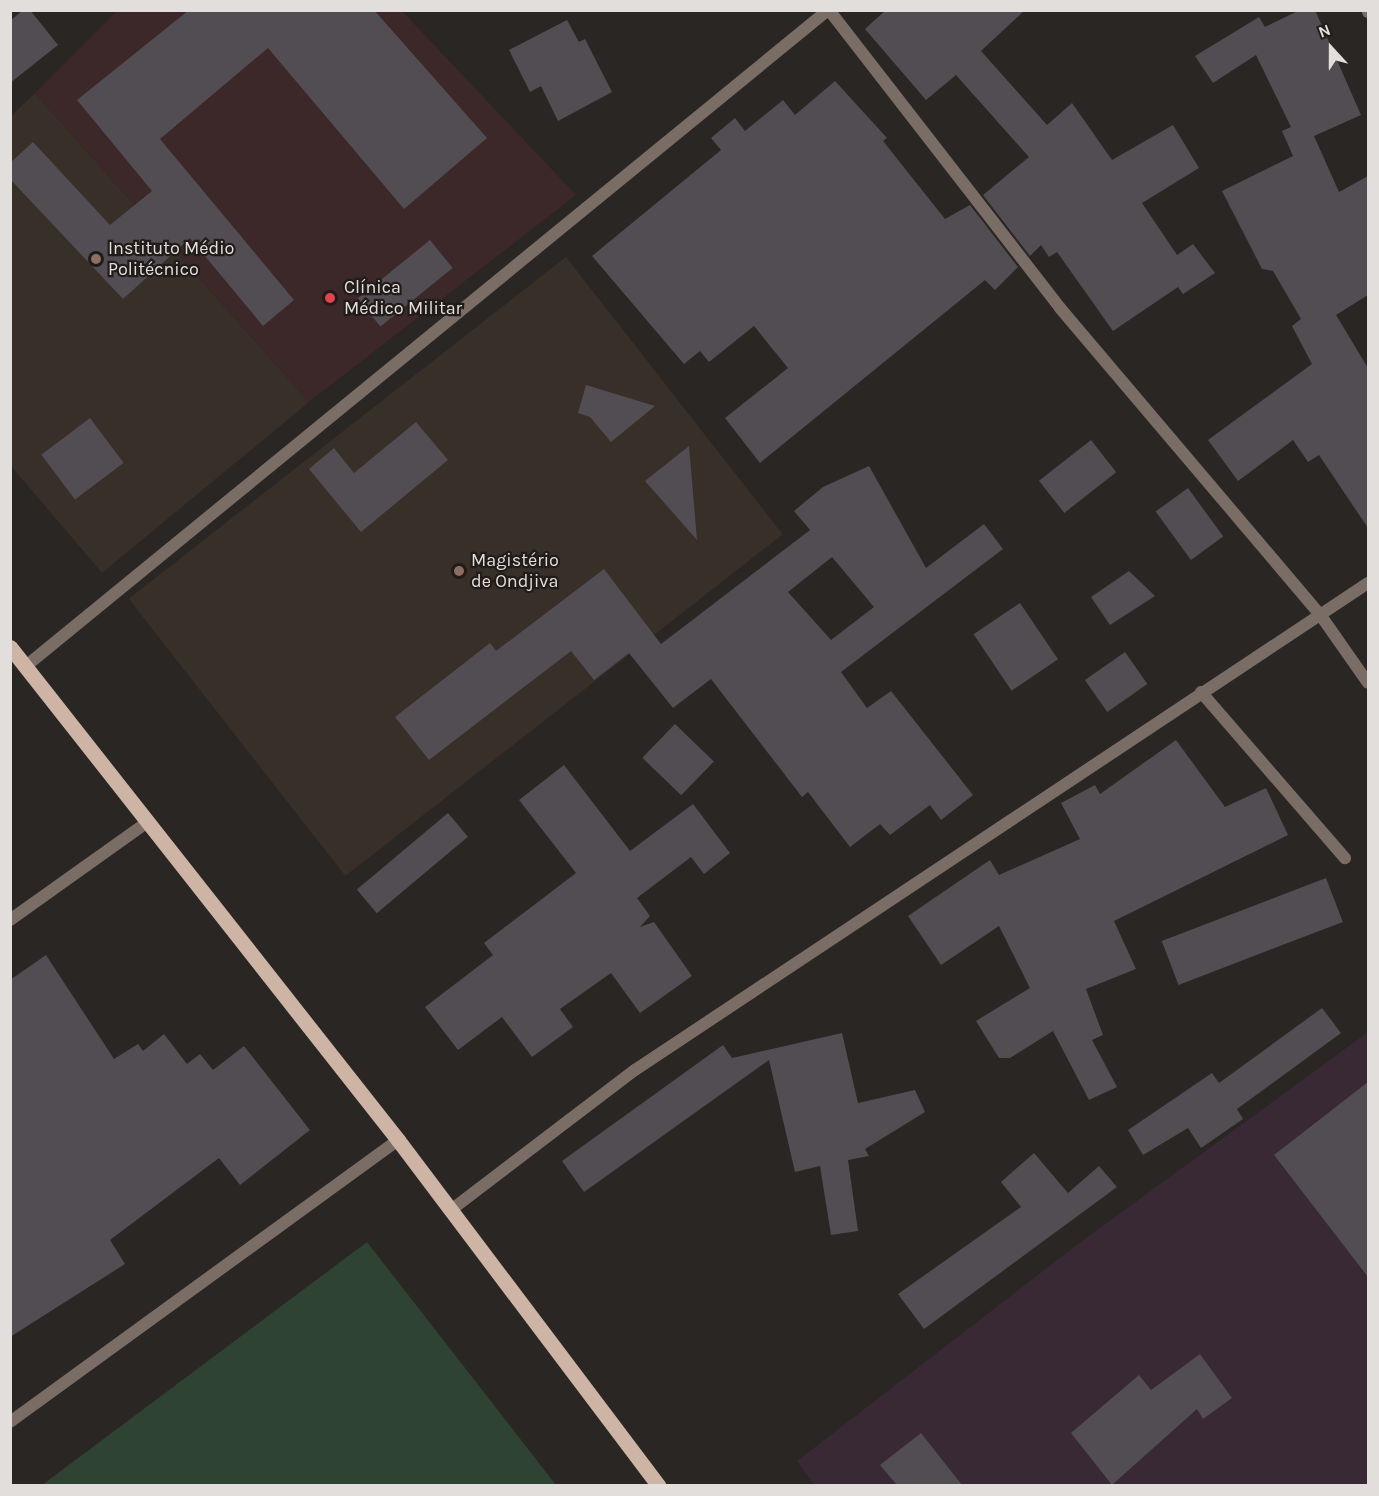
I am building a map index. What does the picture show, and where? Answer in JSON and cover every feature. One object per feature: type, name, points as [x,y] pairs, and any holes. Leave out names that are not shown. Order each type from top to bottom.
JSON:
[{"type":"main road","points":[[10,647],[146,823],[398,1140],[659,1485]]},
{"type":"street","points":[[26,666],[828,10],[1060,308],[1319,614],[1368,683]]},
{"type":"street","points":[[451,1210],[635,1070],[1368,583]]},
{"type":"street","points":[[1201,692],[1345,858]]},
{"type":"street","points":[[10,920],[146,823]]},
{"type":"street","points":[[10,1422],[398,1140]]},
{"type":"shaded area","name":"Clínica Médico Militar","points":[[117,11],[402,11],[576,195],[309,402],[35,93]]},
{"type":"shaded area","name":"Instituto Médio Politécnico","points":[[35,93],[309,402],[102,573],[11,466],[11,116]]},
{"type":"shaded area","name":"Magistério de Ondjiva","points":[[566,257],[783,534],[345,876],[129,599]]},
{"type":"shaded area","points":[[1368,1032],[1368,1485],[815,1486],[797,1461],[1078,1244]]},
{"type":"green space","points":[[367,1242],[556,1485],[42,1485]]},
{"type":"building","points":[[23,10],[30,10],[58,45],[10,83],[10,21]]},
{"type":"building","points":[[189,10],[374,10],[487,138],[404,209],[268,48],[160,139],[294,300],[263,326],[190,238],[123,299],[10,179],[10,163],[33,142],[110,225],[152,191],[77,100]]},
{"type":"building","points":[[886,10],[1025,10],[981,51],[1047,125],[1072,103],[1112,160],[1173,125],[1199,168],[1142,203],[1177,255],[1193,244],[1215,273],[1183,294],[1178,287],[1113,331],[1057,252],[1049,257],[1041,245],[1030,256],[983,195],[1029,157],[956,75],[926,100],[865,29]]},
{"type":"building","points":[[1300,10],[1315,10],[1361,115],[1314,136],[1339,192],[1368,176],[1368,295],[1336,315],[1368,368],[1368,528],[1319,455],[1308,462],[1293,440],[1238,481],[1208,440],[1312,364],[1292,326],[1301,319],[1273,271],[1262,269],[1222,191],[1293,156],[1282,131],[1291,127],[1256,55],[1213,83],[1195,56],[1259,17],[1265,27]]},
{"type":"building","points":[[567,20],[579,42],[585,39],[612,92],[558,121],[541,86],[530,92],[509,50]]},
{"type":"building","points":[[835,81],[887,138],[883,141],[945,219],[970,205],[1018,267],[995,290],[985,280],[760,463],[725,418],[788,368],[754,326],[709,362],[700,351],[684,364],[592,256],[721,150],[711,138],[735,118],[745,131],[783,100],[795,115]]},
{"type":"building","points":[[430,240],[453,268],[380,327],[358,299]]},
{"type":"building","points":[[586,385],[655,406],[611,442],[590,417],[578,413]]},
{"type":"building","points":[[90,418],[124,463],[75,499],[41,455]]},
{"type":"building","points":[[416,422],[448,460],[361,532],[309,469],[334,448],[354,473]]},
{"type":"building","points":[[1091,440],[1116,472],[1064,513],[1039,481]]},
{"type":"building","points":[[689,446],[697,540],[645,481]]},
{"type":"building","points":[[869,466],[926,568],[984,524],[1003,549],[841,672],[867,708],[891,691],[973,795],[941,820],[930,805],[890,835],[880,824],[850,847],[808,792],[802,797],[711,679],[673,708],[629,653],[594,680],[571,651],[429,760],[395,717],[490,643],[496,651],[604,569],[661,644],[810,530],[794,511],[823,487]],"holes":[[[832,557],[874,607],[831,640],[788,592]]]},
{"type":"building","points":[[1188,488],[1223,537],[1191,560],[1156,512]]},
{"type":"building","points":[[1129,571],[1155,596],[1110,625],[1091,597]]},
{"type":"building","points":[[1020,603],[1058,659],[1012,691],[974,634]]},
{"type":"building","points":[[1125,652],[1147,684],[1107,712],[1085,680]]},
{"type":"building","points":[[675,724],[714,762],[681,795],[642,758]]},
{"type":"building","points":[[1176,740],[1225,807],[1266,788],[1288,835],[1114,921],[1136,969],[1086,989],[1103,1035],[1092,1040],[1117,1087],[1089,1100],[1053,1031],[1010,1058],[999,1058],[976,1021],[1030,988],[999,926],[941,965],[908,916],[990,860],[999,875],[1080,839],[1061,803],[1095,785],[1100,794]]},
{"type":"building","points":[[564,765],[630,851],[693,804],[730,853],[704,874],[691,857],[637,898],[650,916],[640,927],[654,922],[692,976],[640,1013],[611,973],[560,1009],[573,1027],[532,1057],[502,1017],[458,1050],[425,1007],[493,955],[484,943],[576,873],[519,800]]},
{"type":"building","points":[[448,813],[468,837],[377,913],[357,889]]},
{"type":"building","points":[[1326,878],[1343,922],[1179,985],[1162,941]]},
{"type":"building","points":[[46,955],[114,1059],[138,1044],[143,1051],[164,1034],[187,1064],[200,1054],[213,1070],[244,1046],[310,1130],[240,1185],[219,1158],[110,1240],[125,1264],[10,1337],[10,980]]},
{"type":"building","points":[[1322,1008],[1341,1033],[1237,1109],[1243,1119],[1201,1148],[1188,1128],[1143,1155],[1128,1130],[1212,1073],[1219,1083]]},
{"type":"building","points":[[842,1033],[858,1103],[915,1090],[925,1112],[865,1149],[869,1156],[848,1160],[858,1231],[831,1235],[820,1166],[795,1172],[769,1060],[584,1192],[562,1161],[723,1045],[732,1058]]},
{"type":"building","points":[[1368,1082],[1368,1277],[1274,1155]]},
{"type":"building","points":[[1034,1153],[1068,1193],[1099,1166],[1117,1187],[924,1329],[898,1294],[1021,1207],[1001,1182]]},
{"type":"building","points":[[1200,1354],[1232,1398],[1203,1419],[1197,1409],[1112,1485],[1071,1433],[1139,1375],[1151,1390]]},
{"type":"building","points":[[921,1433],[962,1485],[897,1485],[880,1465]]},
{"type":"place","name":"Instituto Médio Politécnico","points":[[96,259]]},
{"type":"place","name":"Clínica Médico Militar","points":[[330,298]]},
{"type":"place","name":"Magistério de Ondjiva","points":[[459,571]]}]
